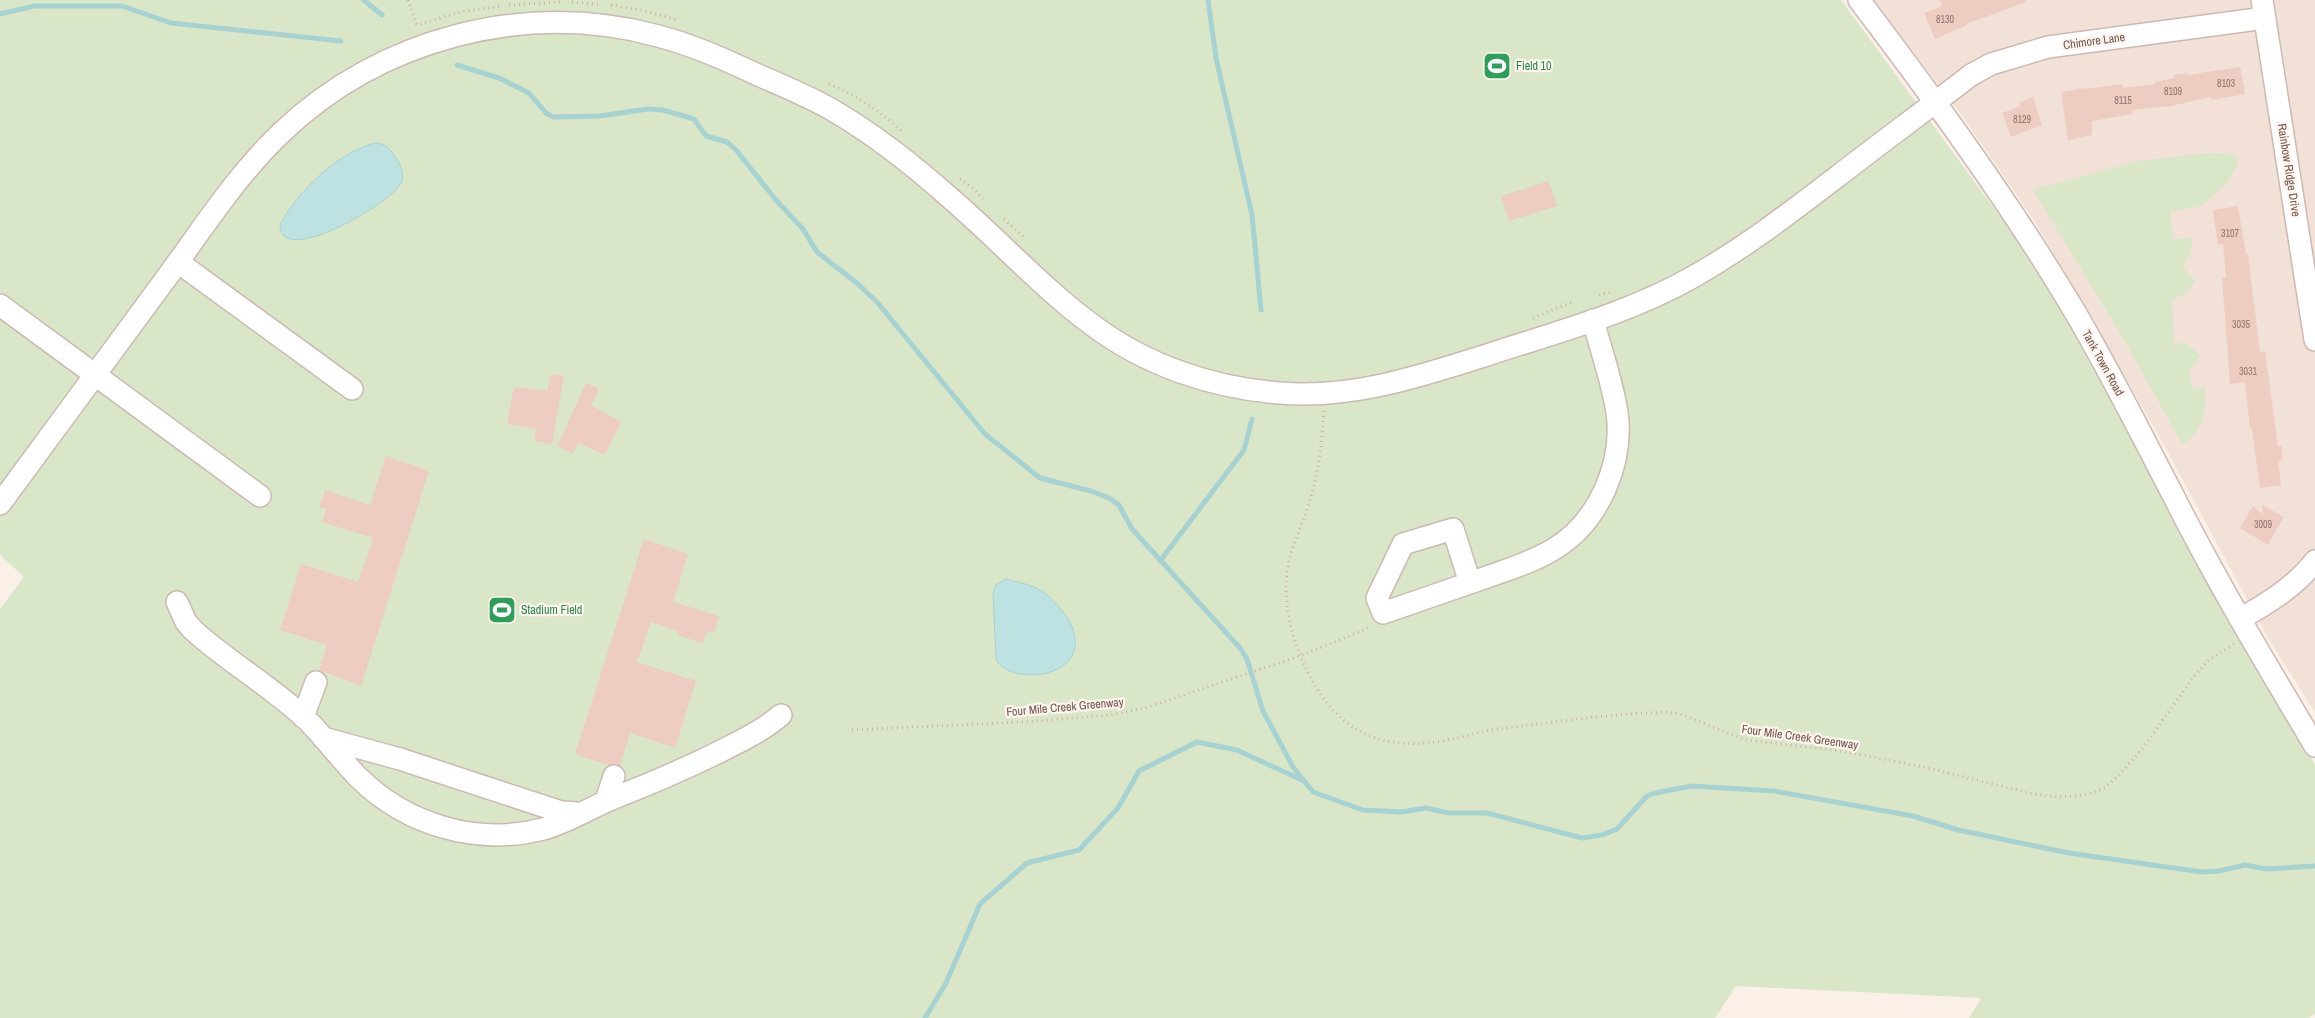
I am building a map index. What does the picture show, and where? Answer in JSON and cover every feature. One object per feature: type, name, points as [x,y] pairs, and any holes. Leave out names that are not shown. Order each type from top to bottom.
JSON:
[{"type":"street","name":"Tank Town Road","points":[[1859,0],[1936,102],[2024,229],[2073,309],[2144,436],[2174,498],[2240,619],[2315,746]]},
{"type":"street","name":"Chimore Lane","points":[[0,504],[221,201],[260,155],[295,120],[339,87],[374,66],[441,39],[500,27],[562,22],[615,27],[660,36],[684,44],[771,80],[835,112],[898,155],[945,193],[1039,280],[1093,326],[1163,365],[1208,381],[1279,393],[1346,393],[1399,382],[1442,370],[1593,320],[1662,293],[1728,256],[1780,220],[1971,75],[1991,64],[2048,47],[2263,9]]},
{"type":"street","name":"Rainbow Ridge Drive","points":[[2263,9],[2315,340]]},
{"type":"street","points":[[178,262],[352,390]]},
{"type":"street","points":[[0,304],[260,496]]},
{"type":"street","points":[[1470,583],[1453,529],[1403,544],[1377,598],[1383,613],[1470,583],[1534,560],[1554,549],[1575,532],[1590,515],[1605,490],[1613,467],[1618,441],[1617,412],[1593,320]]},
{"type":"street","points":[[2240,619],[2273,600],[2295,583],[2315,561]]},
{"type":"street","points":[[177,602],[186,622],[193,630],[282,698],[303,717],[374,792],[408,814],[430,823],[478,834],[500,835],[545,829],[606,801],[668,777],[737,744],[755,734],[781,715]]},
{"type":"street","points":[[303,717],[316,682]]},
{"type":"street","points":[[323,738],[409,762],[561,812],[579,813]]},
{"type":"street","points":[[606,801],[614,776]]},
{"type":"path","points":[[851,95],[869,106]]},
{"type":"path","points":[[1000,217],[1007,221],[1030,244]]},
{"type":"path","points":[[1599,295],[1615,291]]},
{"type":"path","points":[[1528,320],[1572,302]]},
{"type":"path","name":"Four Mile Creek Greenway","points":[[1324,404],[1322,440],[1314,485],[1293,546],[1287,572],[1288,600],[1300,656],[1316,688],[1335,714],[1363,733],[1393,741],[1411,744],[1454,739],[1501,729],[1666,712],[1680,714],[1746,740],[1841,751],[1932,769],[2020,792],[2059,797],[2085,795],[2104,788],[2143,748],[2201,668],[2218,653],[2241,641]]},
{"type":"path","points":[[1300,656],[1370,627],[1383,613]]},
{"type":"path","name":"Four Mile Creek Greenway","points":[[852,730],[1109,715],[1145,708],[1300,656]]},
{"type":"shaded area","points":[[1874,0],[2315,0],[2315,712],[2269,640],[2158,434],[2034,220],[1963,117]]},
{"type":"green space","points":[[0,0],[1841,0],[2010,230],[2062,311],[2243,641],[2315,765],[2315,1014],[2308,1018],[1969,1018],[1981,998],[1736,986],[1715,1018],[0,1018],[0,609],[24,577],[0,555]]},
{"type":"green space","points":[[2208,153],[2236,154],[2238,164],[2226,184],[2201,206],[2170,212],[2173,239],[2193,238],[2190,254],[2183,267],[2195,281],[2187,293],[2172,300],[2174,345],[2185,342],[2201,356],[2189,372],[2193,389],[2205,386],[2204,411],[2199,427],[2189,440],[2182,444],[2119,331],[2033,190],[2137,161]]},
{"type":"water","points":[[376,143],[382,144],[390,150],[401,167],[402,180],[394,192],[379,204],[338,228],[298,240],[285,237],[280,225],[308,187],[334,164],[362,148]]},
{"type":"water","points":[[1005,579],[1041,590],[1065,614],[1073,629],[1075,641],[1074,652],[1062,666],[1043,674],[1032,675],[1010,671],[1003,667],[996,659],[993,594],[996,585]]},
{"type":"building","points":[[1940,0],[2026,0],[2026,2],[1966,24],[1935,39],[1924,13],[1942,6]]},
{"type":"building","points":[[2240,67],[2245,94],[2211,100],[2211,97],[2171,106],[2132,110],[2133,114],[2092,121],[2092,135],[2068,140],[2061,92],[2122,84],[2123,88],[2155,84],[2155,82],[2174,78],[2174,75],[2187,73],[2188,75]]},
{"type":"building","points":[[2033,97],[2042,125],[2011,137],[2002,113],[2021,106],[2019,103]]},
{"type":"building","points":[[1549,181],[1557,206],[1509,221],[1501,196]]},
{"type":"building","points":[[2238,206],[2246,254],[2248,254],[2260,352],[2265,351],[2278,446],[2281,446],[2283,460],[2278,461],[2281,485],[2260,488],[2252,429],[2250,429],[2245,382],[2230,384],[2222,277],[2226,277],[2223,244],[2218,245],[2213,210]]},
{"type":"building","points":[[551,374],[564,376],[552,444],[534,441],[536,429],[507,424],[514,387],[547,391]]},
{"type":"building","points":[[586,383],[599,389],[591,405],[621,422],[605,455],[578,443],[573,454],[557,446]]},
{"type":"building","points":[[386,456],[429,471],[361,686],[319,670],[327,645],[280,630],[301,564],[358,582],[373,538],[322,522],[326,509],[319,507],[325,490],[370,505]]},
{"type":"building","points":[[2262,505],[2284,517],[2267,546],[2267,544],[2240,528],[2253,506],[2263,515]]},
{"type":"building","points":[[644,539],[688,554],[673,602],[719,616],[714,633],[707,631],[703,643],[677,635],[678,631],[651,622],[637,662],[696,681],[675,748],[630,733],[620,765],[609,765],[575,754]]},
{"type":"waterway","points":[[364,0],[382,15]]},
{"type":"waterway","points":[[1208,0],[1216,58],[1252,215],[1261,310]]},
{"type":"waterway","points":[[0,14],[34,6],[122,6],[171,23],[341,41]]},
{"type":"waterway","points":[[457,65],[499,78],[529,93],[546,113],[553,117],[600,116],[648,109],[663,110],[694,119],[706,136],[727,142],[737,151],[775,199],[803,229],[817,252],[858,284],[877,302],[985,434],[1040,478],[1091,491],[1109,498],[1119,505],[1132,529],[1240,648],[1247,659],[1263,711],[1293,767],[1313,792],[1363,810],[1401,812],[1426,808],[1449,813],[1487,813],[1582,838],[1602,835],[1617,829],[1647,796],[1655,793],[1692,786],[1774,791],[1913,816],[1958,830],[2069,853],[2202,872],[2219,871],[2245,865],[2266,869],[2315,866]]},
{"type":"waterway","points":[[1160,561],[1244,450],[1252,419]]},
{"type":"waterway","points":[[925,1018],[946,983],[980,904],[1027,863],[1079,850],[1118,808],[1139,771],[1197,742],[1237,750],[1302,780]]},
{"type":"place","name":"Field 10","points":[[1497,66]]},
{"type":"place","name":"Stadium Field","points":[[502,610]]}]
